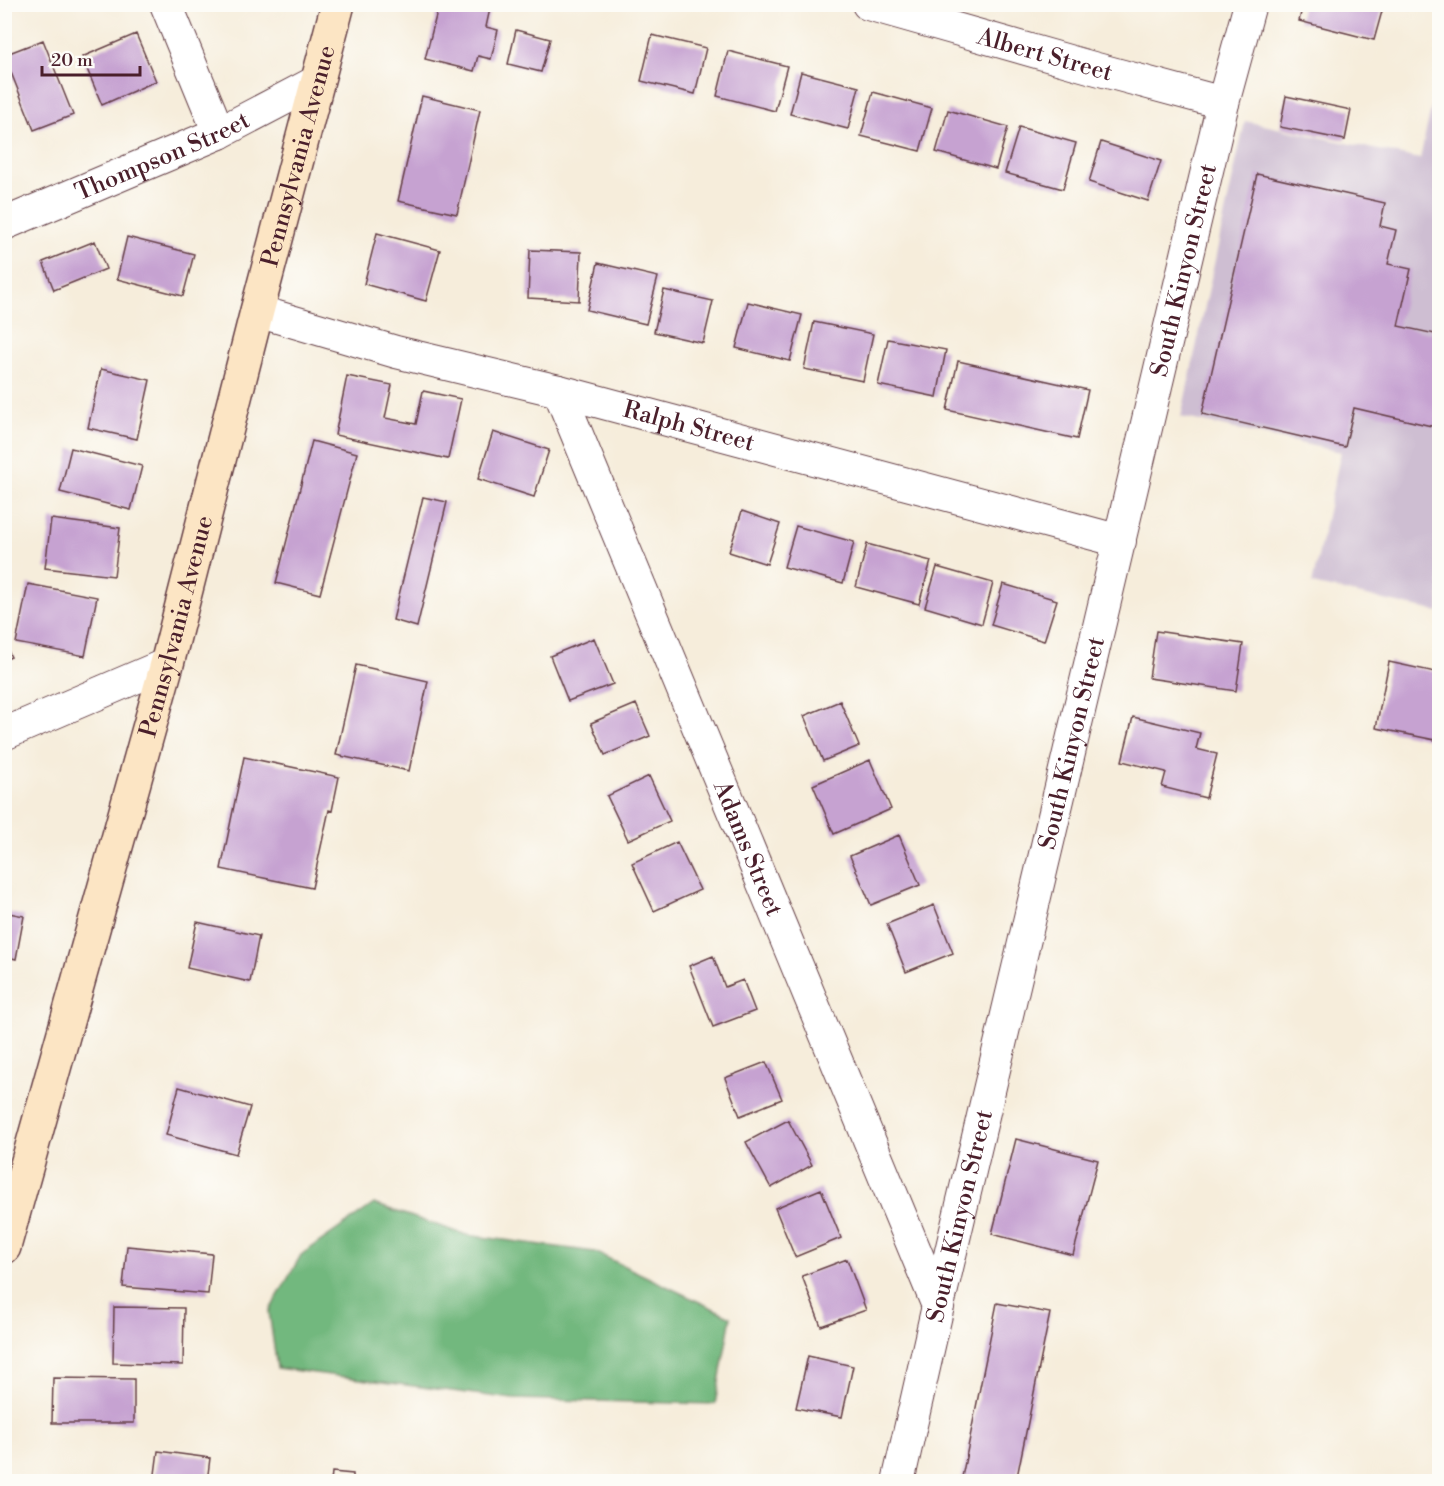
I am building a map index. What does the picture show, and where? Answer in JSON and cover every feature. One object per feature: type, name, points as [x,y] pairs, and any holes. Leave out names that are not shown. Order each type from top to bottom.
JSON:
[{"type":"main road","name":"Pennsylvania Avenue","points":[[4,1247],[167,664],[338,4]]},
{"type":"street","points":[[166,4],[219,133]]},
{"type":"street","name":"Albert Street","points":[[868,4],[1223,103]]},
{"type":"street","name":"South Kinyon Street","points":[[898,1482],[1223,103],[1250,4]]},
{"type":"street","name":"Thompson Street","points":[[4,224],[219,133],[318,81]]},
{"type":"street","name":"Ralph Street","points":[[257,311],[396,352],[559,391],[1120,541]]},
{"type":"street","name":"Adams Street","points":[[559,391],[938,1306]]},
{"type":"street","points":[[4,734],[167,664]]},
{"type":"shaded area","points":[[1439,71],[1439,612],[1312,584],[1341,452],[1181,417],[1245,121],[1420,159]]},
{"type":"green space","points":[[374,1204],[466,1235],[595,1252],[731,1317],[715,1404],[513,1399],[277,1368],[269,1312],[301,1255]]},
{"type":"building","points":[[439,4],[491,4],[486,27],[498,30],[491,59],[478,56],[474,71],[425,59]]},
{"type":"building","points":[[1303,4],[1384,4],[1374,40],[1299,21]]},
{"type":"building","points":[[516,30],[550,39],[541,72],[508,64]]},
{"type":"building","points":[[136,34],[156,81],[102,105],[82,57]]},
{"type":"building","points":[[652,35],[706,48],[695,94],[641,81]]},
{"type":"building","points":[[43,40],[73,115],[34,130],[4,55]]},
{"type":"building","points":[[728,51],[787,66],[775,111],[717,96]]},
{"type":"building","points":[[801,72],[859,87],[848,129],[790,114]]},
{"type":"building","points":[[873,92],[932,108],[920,151],[861,136]]},
{"type":"building","points":[[422,96],[480,110],[457,214],[398,201]]},
{"type":"building","points":[[1286,96],[1351,110],[1345,140],[1280,127]]},
{"type":"building","points":[[948,110],[1008,127],[996,169],[936,152]]},
{"type":"building","points":[[1019,127],[1076,143],[1063,189],[1005,173]]},
{"type":"building","points":[[1101,142],[1161,161],[1148,201],[1089,182]]},
{"type":"building","points":[[1257,174],[1385,203],[1380,226],[1396,230],[1388,264],[1411,269],[1398,326],[1440,335],[1440,428],[1354,408],[1345,447],[1202,414]]},
{"type":"building","points":[[377,233],[440,250],[426,301],[364,284]]},
{"type":"building","points":[[127,237],[194,254],[183,296],[117,279]]},
{"type":"building","points":[[95,241],[106,269],[54,290],[43,262]]},
{"type":"building","points":[[530,250],[581,252],[579,301],[528,298]]},
{"type":"building","points":[[598,263],[658,277],[646,324],[587,310]]},
{"type":"building","points":[[664,290],[713,301],[703,343],[654,332]]},
{"type":"building","points":[[748,302],[802,315],[790,361],[736,348]]},
{"type":"building","points":[[814,322],[873,334],[863,381],[804,369]]},
{"type":"building","points":[[888,339],[946,350],[937,397],[878,385]]},
{"type":"building","points":[[958,361],[1088,390],[1077,439],[947,410]]},
{"type":"building","points":[[101,369],[150,380],[137,439],[88,428]]},
{"type":"building","points":[[347,376],[392,385],[385,418],[416,424],[423,391],[461,399],[448,459],[335,435]]},
{"type":"building","points":[[493,432],[549,450],[534,497],[478,479]]},
{"type":"building","points":[[312,441],[357,453],[320,594],[276,583]]},
{"type":"building","points":[[71,448],[142,466],[131,510],[60,492]]},
{"type":"building","points":[[423,497],[447,502],[417,627],[393,620]]},
{"type":"building","points":[[742,511],[780,524],[767,564],[729,552]]},
{"type":"building","points":[[51,519],[120,528],[114,576],[45,568]]},
{"type":"building","points":[[796,526],[854,542],[843,583],[784,567]]},
{"type":"building","points":[[867,544],[931,561],[919,604],[856,587]]},
{"type":"building","points":[[937,567],[993,583],[982,624],[925,607]]},
{"type":"building","points":[[28,584],[97,597],[85,656],[16,643]]},
{"type":"building","points":[[1003,584],[1057,600],[1044,641],[991,625]]},
{"type":"building","points":[[1156,631],[1243,644],[1236,691],[1149,678]]},
{"type":"building","points":[[594,638],[613,684],[568,701],[550,656]]},
{"type":"building","points":[[4,642],[11,657],[4,660]]},
{"type":"building","points":[[1389,662],[1440,673],[1440,741],[1376,728]]},
{"type":"building","points":[[356,665],[428,681],[409,771],[336,755]]},
{"type":"building","points":[[840,701],[859,746],[823,761],[804,716]]},
{"type":"building","points":[[636,704],[650,736],[605,755],[591,723]]},
{"type":"building","points":[[1133,717],[1200,733],[1196,749],[1217,754],[1206,798],[1162,787],[1166,772],[1122,761]]},
{"type":"building","points":[[244,757],[339,777],[332,811],[329,810],[312,888],[221,869]]},
{"type":"building","points":[[870,760],[891,809],[834,834],[813,785]]},
{"type":"building","points":[[649,776],[670,821],[628,840],[607,796]]},
{"type":"building","points":[[899,835],[920,885],[871,905],[850,856]]},
{"type":"building","points":[[677,842],[700,890],[654,911],[632,863]]},
{"type":"building","points":[[934,905],[953,953],[906,972],[887,924]]},
{"type":"building","points":[[4,912],[24,916],[16,959],[4,956]]},
{"type":"building","points":[[197,922],[259,936],[250,982],[187,968]]},
{"type":"building","points":[[713,956],[725,987],[743,980],[755,1011],[713,1027],[689,966]]},
{"type":"building","points":[[766,1062],[782,1099],[740,1116],[725,1078]]},
{"type":"building","points":[[179,1087],[250,1107],[236,1154],[166,1135]]},
{"type":"building","points":[[788,1120],[812,1165],[771,1188],[746,1142]]},
{"type":"building","points":[[1016,1139],[1098,1160],[1073,1255],[992,1234]]},
{"type":"building","points":[[821,1189],[841,1238],[795,1257],[775,1208]]},
{"type":"building","points":[[127,1246],[212,1254],[208,1294],[123,1287]]},
{"type":"building","points":[[847,1259],[866,1310],[821,1326],[802,1276]]},
{"type":"building","points":[[997,1303],[1050,1313],[1016,1482],[961,1482]]},
{"type":"building","points":[[114,1307],[184,1308],[183,1365],[113,1363]]},
{"type":"building","points":[[808,1356],[853,1366],[842,1417],[796,1408]]},
{"type":"building","points":[[53,1378],[134,1379],[134,1423],[52,1423]]},
{"type":"building","points":[[158,1451],[210,1458],[207,1482],[154,1482]]},
{"type":"building","points":[[332,1472],[353,1474],[353,1482],[331,1482]]}]
